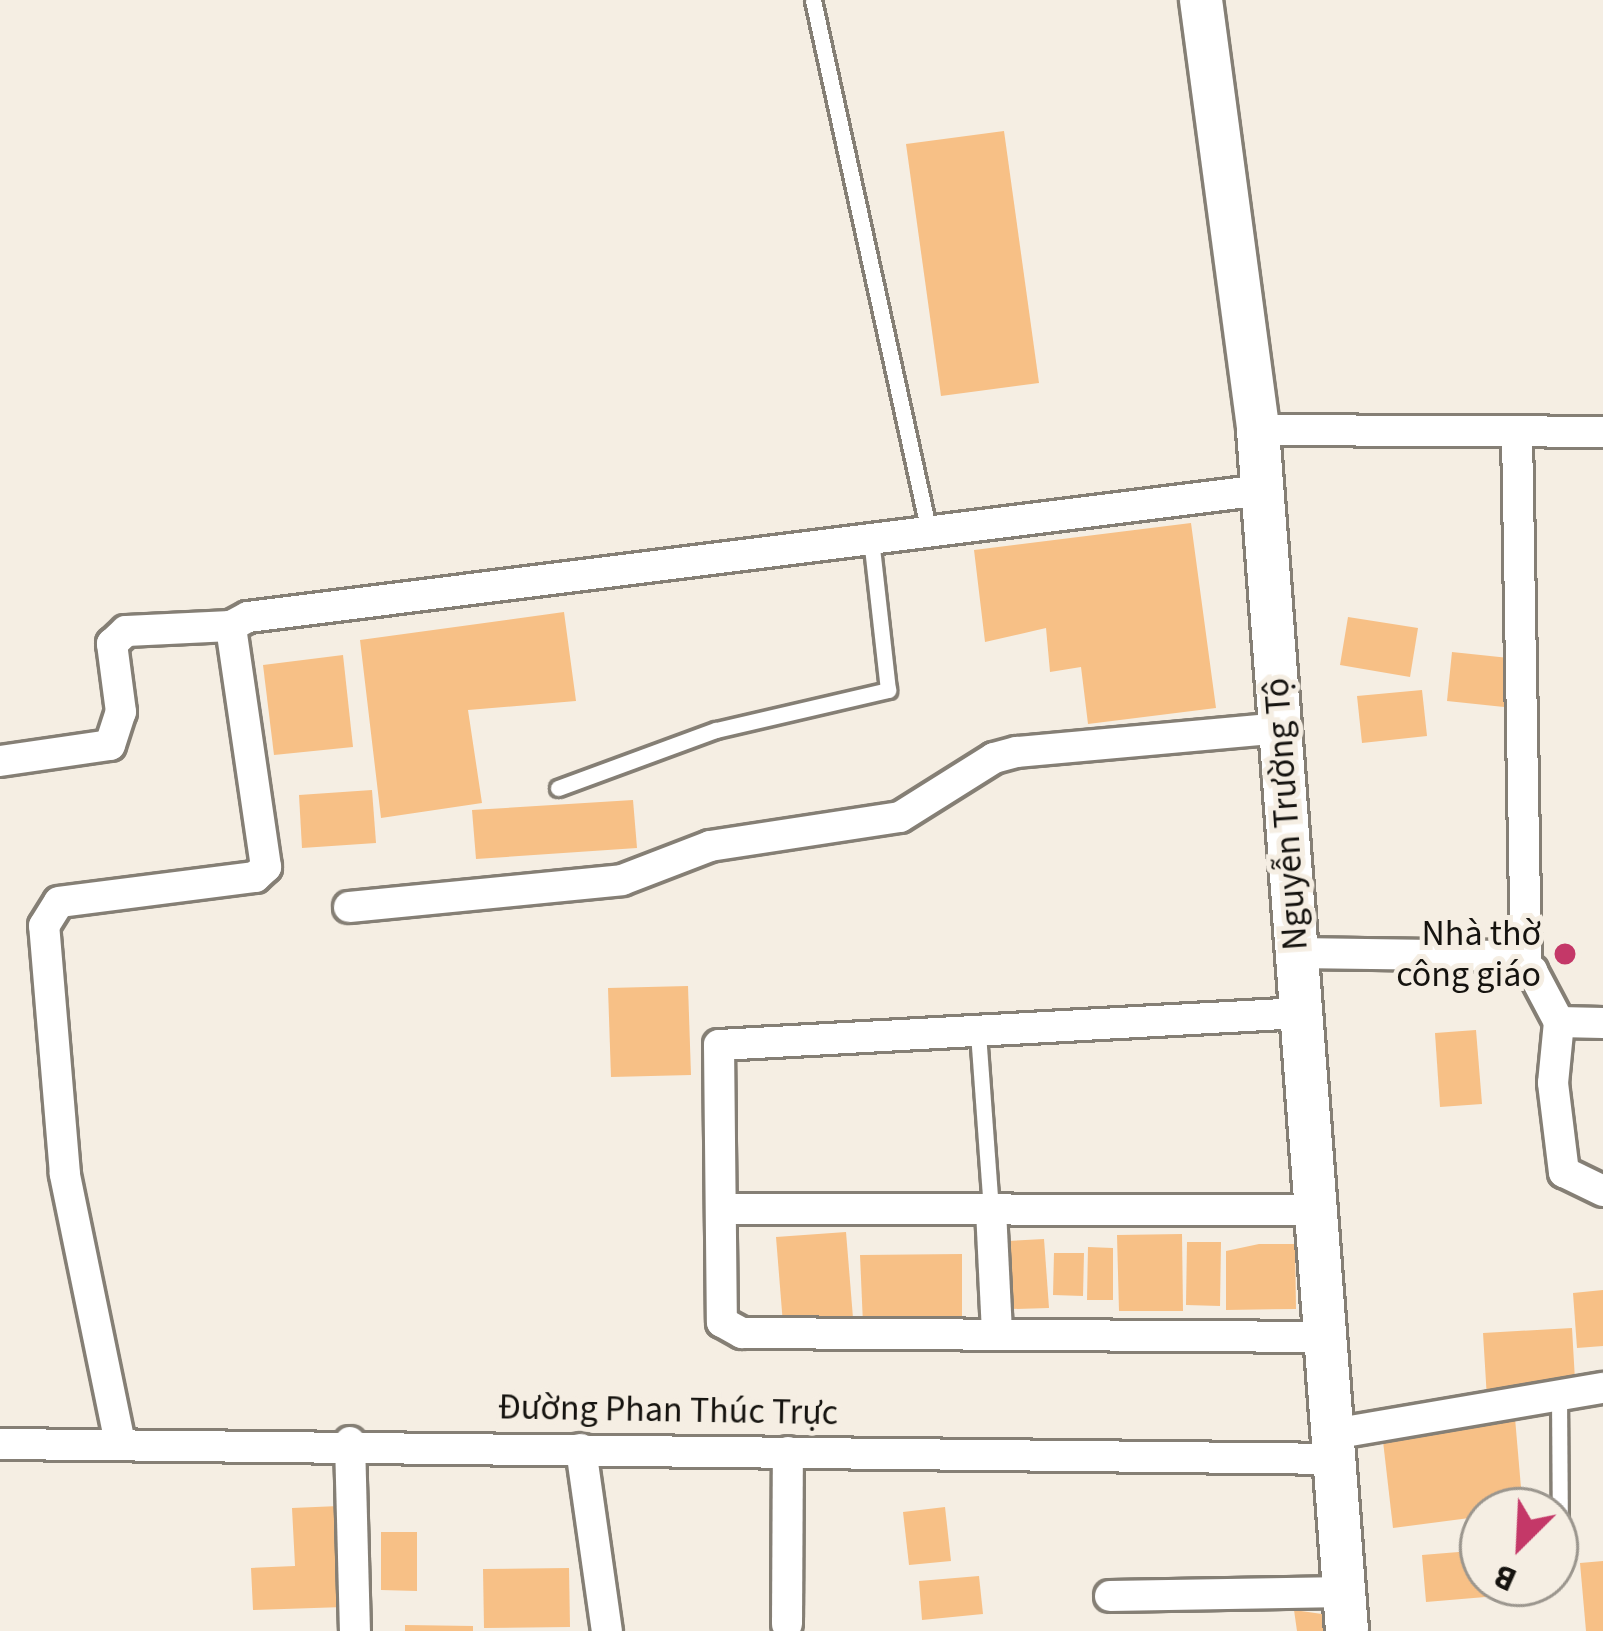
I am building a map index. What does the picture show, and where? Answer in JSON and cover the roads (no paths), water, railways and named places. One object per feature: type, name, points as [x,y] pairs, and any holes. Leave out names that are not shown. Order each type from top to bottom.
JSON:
[{"type":"main road","name":"Nguyễn Trường Tộ","points":[[1201,0],[1258,430],[1346,1612]]},
{"type":"street","points":[[1258,430],[1603,432]]},
{"type":"street","points":[[1517,433],[1526,964],[1559,1022],[1553,1083],[1564,1172],[1603,1191]]},
{"type":"street","points":[[0,761],[110,745],[121,712],[112,644],[126,631],[231,626],[248,616],[1262,490]]},
{"type":"street","points":[[120,1443],[65,1174],[44,926],[59,902],[256,877],[266,867],[231,626]]},
{"type":"street","points":[[349,907],[622,880],[710,846],[900,817],[994,758],[1017,752],[1280,728]]},
{"type":"street","points":[[1297,953],[1490,955],[1526,964]]},
{"type":"street","points":[[1301,1013],[719,1046],[722,1322],[732,1331],[1325,1337]]},
{"type":"street","points":[[1559,1022],[1603,1023]]},
{"type":"street","points":[[721,1209],[1316,1210]]},
{"type":"street","points":[[991,1210],[997,1334]]},
{"type":"street","name":"Đường Phan Thúc Trực","points":[[0,1444],[350,1442],[788,1452],[1334,1446],[1603,1388]]},
{"type":"street","points":[[350,1442],[355,1631]]},
{"type":"street","points":[[581,1449],[607,1631]]},
{"type":"street","points":[[787,1624],[788,1452]]},
{"type":"street","points":[[1110,1596],[1346,1612]]},
{"type":"lane","points":[[813,0],[928,532]]},
{"type":"lane","points":[[558,788],[716,730],[888,690],[872,538]]},
{"type":"lane","points":[[978,1033],[991,1210]]},
{"type":"lane","points":[[1559,1395],[1560,1487]]},
{"type":"place","name":"Nhà thờ công giáo","points":[[1565,954]]}]
